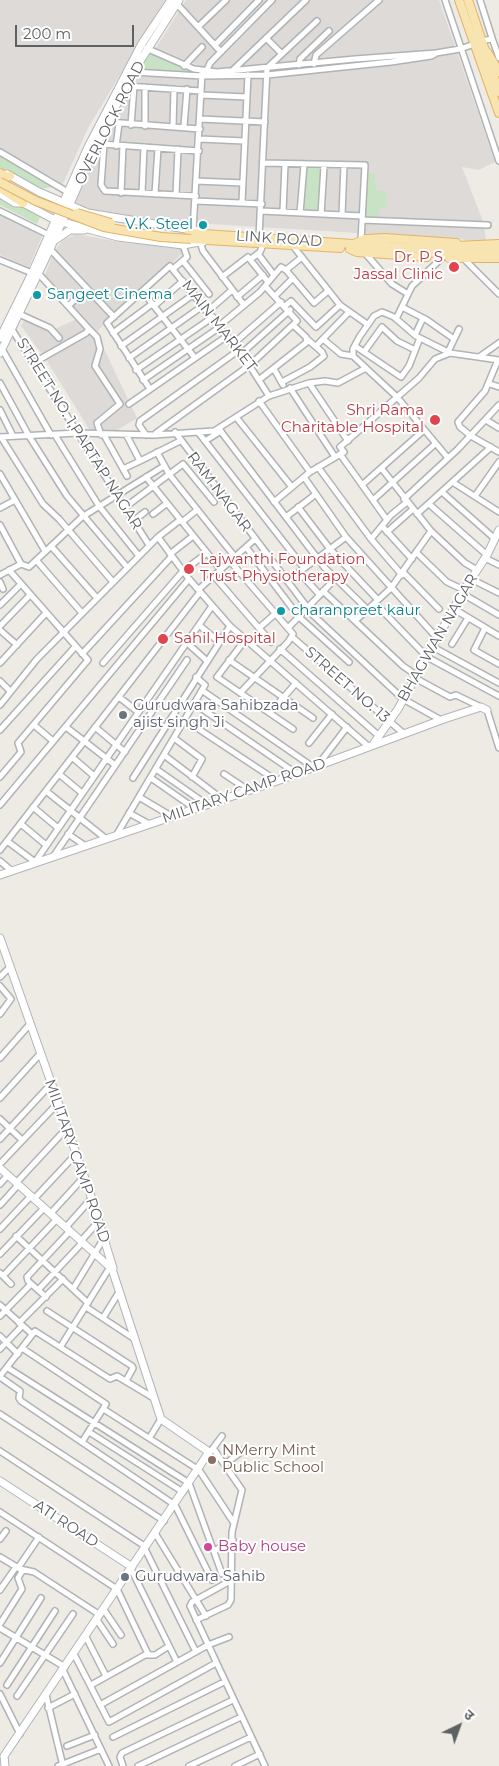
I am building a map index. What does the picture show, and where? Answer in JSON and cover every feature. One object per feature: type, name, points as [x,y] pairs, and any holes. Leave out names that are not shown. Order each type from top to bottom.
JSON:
[{"type":"main road","points":[[459,0],[499,92]]},
{"type":"main road","points":[[468,0],[499,113]]},
{"type":"main road","points":[[480,45],[498,61],[499,72]]},
{"type":"main road","points":[[2,181],[23,203]]},
{"type":"main road","points":[[2,181],[36,201],[104,227],[161,237],[191,234],[205,237]]},
{"type":"main road","name":"LINK ROAD","points":[[205,237],[259,237],[351,247]]},
{"type":"main road","name":"LINK ROAD","points":[[205,237],[263,245],[351,247]]},
{"type":"main road","points":[[351,247],[412,248],[499,243]]},
{"type":"main road","points":[[362,247],[421,253],[499,250]]},
{"type":"main road","points":[[362,247],[443,257],[499,258]]},
{"type":"street","points":[[198,27],[226,0]]},
{"type":"street","points":[[214,45],[259,0]]},
{"type":"street","points":[[2,181],[50,196],[88,213],[191,234],[196,199],[203,74],[210,63],[272,0]]},
{"type":"street","points":[[231,71],[306,0]]},
{"type":"street","points":[[314,64],[316,55],[379,0]]},
{"type":"street","points":[[445,0],[460,50],[499,162]]},
{"type":"street","points":[[480,0],[498,61]]},
{"type":"street","points":[[176,1],[221,52]]},
{"type":"street","name":"OVERLOCK ROAD","points":[[50,242],[69,194],[144,47],[176,1]]},
{"type":"street","points":[[259,237],[262,211],[267,68],[316,20]]},
{"type":"street","points":[[299,65],[300,58],[329,31]]},
{"type":"street","points":[[266,38],[281,54]]},
{"type":"street","points":[[144,47],[203,74],[436,53],[480,45],[492,38]]},
{"type":"street","name":"OVERLOCK ROAD","points":[[91,149],[101,144],[109,122],[130,86],[133,72],[144,47]]},
{"type":"street","points":[[184,66],[202,47]]},
{"type":"street","points":[[133,72],[267,75],[431,56],[436,53]]},
{"type":"street","points":[[242,202],[248,75]]},
{"type":"street","points":[[131,125],[130,86],[186,89],[201,93],[247,97]]},
{"type":"street","points":[[145,87],[146,126]]},
{"type":"street","points":[[173,126],[174,89]]},
{"type":"street","points":[[184,126],[186,89]]},
{"type":"street","points":[[200,119],[265,122]]},
{"type":"street","points":[[109,122],[146,126],[184,126],[200,129]]},
{"type":"street","points":[[116,146],[119,124]]},
{"type":"street","points":[[200,139],[244,141]]},
{"type":"street","points":[[199,151],[101,144],[101,185],[105,191],[120,193],[176,195],[196,199],[262,204]]},
{"type":"street","points":[[120,193],[123,146]]},
{"type":"street","points":[[142,194],[144,147]]},
{"type":"street","points":[[155,194],[158,148]]},
{"type":"street","points":[[176,195],[178,149]]},
{"type":"street","points":[[0,152],[69,194]]},
{"type":"street","points":[[263,163],[324,166],[365,165],[362,247],[392,284],[408,294]]},
{"type":"street","points":[[283,212],[285,164]]},
{"type":"street","points":[[300,213],[304,165]]},
{"type":"street","points":[[342,215],[344,165]]},
{"type":"street","points":[[321,214],[324,166]]},
{"type":"street","points":[[196,181],[243,183]]},
{"type":"street","points":[[50,196],[69,194]]},
{"type":"street","points":[[23,203],[58,220],[121,238]]},
{"type":"street","points":[[0,211],[50,242],[87,289],[114,317]]},
{"type":"street","points":[[262,211],[488,225]]},
{"type":"street","points":[[139,556],[99,506],[1,351],[9,326],[50,242],[70,230],[82,230],[121,238],[183,245],[194,245],[205,237]]},
{"type":"street","points":[[205,237],[201,245],[203,251],[244,305]]},
{"type":"street","points":[[0,338],[19,314],[35,273],[50,242]]},
{"type":"street","points":[[173,269],[187,255],[183,245]]},
{"type":"street","points":[[222,277],[247,258],[251,259],[258,254],[263,245]]},
{"type":"street","points":[[293,246],[340,305],[367,324]]},
{"type":"street","points":[[258,254],[274,275]]},
{"type":"street","points":[[286,270],[302,257]]},
{"type":"street","points":[[396,319],[415,283],[443,257]]},
{"type":"street","points":[[462,258],[499,294]]},
{"type":"street","points":[[154,435],[250,365],[298,320],[275,296],[251,259]]},
{"type":"street","points":[[0,260],[35,273],[97,336],[100,348],[95,366],[120,404],[97,423],[126,476]]},
{"type":"street","points":[[183,261],[209,294]]},
{"type":"street","name":"MAIN MARKET","points":[[142,292],[170,266],[204,305],[260,378],[269,396]]},
{"type":"street","points":[[143,380],[220,326],[281,268],[286,270],[314,303],[328,291]]},
{"type":"street","points":[[237,297],[262,275]]},
{"type":"street","points":[[275,296],[293,278]]},
{"type":"street","points":[[113,333],[153,305],[183,280]]},
{"type":"street","points":[[68,306],[87,289]]},
{"type":"street","points":[[208,311],[232,290]]},
{"type":"street","points":[[150,389],[107,323],[142,292],[195,358]]},
{"type":"street","points":[[121,346],[164,318],[194,294]]},
{"type":"street","points":[[233,344],[283,304],[291,301],[317,328],[340,305]]},
{"type":"street","points":[[129,358],[204,305]]},
{"type":"street","points":[[402,308],[423,318],[454,339]]},
{"type":"street","points":[[146,435],[138,423],[162,404],[240,352],[290,310]]},
{"type":"street","points":[[316,346],[349,312]]},
{"type":"street","points":[[354,356],[355,346],[367,324],[374,316],[382,312],[396,319],[417,336],[449,352],[499,360],[490,384],[458,422],[460,427],[471,436],[499,452]]},
{"type":"street","points":[[19,314],[50,328],[59,338]]},
{"type":"street","points":[[136,370],[213,317]]},
{"type":"street","points":[[355,346],[400,377],[408,366],[415,350],[423,318]]},
{"type":"street","points":[[282,382],[323,357],[324,354],[293,325]]},
{"type":"street","name":"STREET NO. 1,PARTAP NAGAR","points":[[9,326],[35,362],[124,508],[149,545]]},
{"type":"street","points":[[364,352],[382,327],[397,341],[415,350]]},
{"type":"street","points":[[35,362],[86,333],[89,329]]},
{"type":"street","points":[[274,502],[310,472],[344,452],[340,447],[419,378],[435,359],[449,352],[458,329]]},
{"type":"street","points":[[129,404],[227,336]]},
{"type":"street","points":[[260,378],[306,343],[306,339]]},
{"type":"street","points":[[323,339],[340,354],[354,356],[397,397],[448,458]]},
{"type":"street","points":[[479,358],[499,344]]},
{"type":"street","points":[[204,441],[236,417],[269,396],[309,383],[326,381],[338,383],[366,368]]},
{"type":"street","points":[[274,369],[334,458]]},
{"type":"street","points":[[0,383],[29,436],[82,517],[127,568]]},
{"type":"street","points":[[309,383],[348,441]]},
{"type":"street","points":[[490,384],[499,387]]},
{"type":"street","points":[[259,402],[310,472]]},
{"type":"street","points":[[371,539],[406,500],[471,436],[499,405]]},
{"type":"street","points":[[0,410],[13,436]]},
{"type":"street","points":[[236,417],[291,486]]},
{"type":"street","points":[[486,420],[499,428]]},
{"type":"street","points":[[113,582],[43,504],[1,437],[78,433],[127,436],[220,430]]},
{"type":"street","points":[[220,430],[317,558],[335,579],[368,610]]},
{"type":"street","points":[[362,485],[424,430]]},
{"type":"street","name":"RAM NAGAR","points":[[0,850],[200,591],[255,539],[175,432]]},
{"type":"street","points":[[198,432],[301,570],[321,593],[355,621],[407,670],[450,697],[456,695],[484,709],[499,748]]},
{"type":"street","points":[[127,436],[140,461]]},
{"type":"street","points":[[123,469],[180,441]]},
{"type":"street","points":[[374,500],[435,444]]},
{"type":"street","points":[[387,532],[429,504],[491,447]]},
{"type":"street","points":[[157,452],[169,474],[235,557]]},
{"type":"street","points":[[340,454],[387,520]]},
{"type":"street","points":[[475,496],[499,462]]},
{"type":"street","name":"RAM NAGAR","points":[[124,508],[182,464],[187,467],[214,502]]},
{"type":"street","points":[[0,526],[21,564],[29,567],[67,529],[82,517],[164,466]]},
{"type":"street","points":[[318,467],[371,539],[439,609]]},
{"type":"street","points":[[382,469],[431,531],[465,563],[478,570]]},
{"type":"street","points":[[0,474],[46,551]]},
{"type":"street","points":[[146,477],[221,570]]},
{"type":"street","points":[[304,477],[346,537],[437,638]]},
{"type":"street","points":[[454,483],[499,512]]},
{"type":"street","points":[[442,492],[496,540]]},
{"type":"street","points":[[286,517],[316,494]]},
{"type":"street","points":[[0,508],[15,500]]},
{"type":"street","points":[[153,514],[166,504]]},
{"type":"street","points":[[429,504],[486,557],[499,565]]},
{"type":"street","points":[[298,507],[330,549],[426,657],[499,696]]},
{"type":"street","points":[[0,704],[19,678],[149,545],[198,510]]},
{"type":"street","points":[[133,521],[144,512]]},
{"type":"street","points":[[382,526],[412,559]]},
{"type":"street","name":"BHAGWAN NAGAR","points":[[371,745],[403,699],[471,579],[496,540],[499,530]]},
{"type":"street","points":[[355,621],[391,588],[403,574],[431,531]]},
{"type":"street","points":[[82,654],[171,555],[193,536]]},
{"type":"street","points":[[158,537],[190,579],[230,626],[269,661],[371,745]]},
{"type":"street","points":[[287,581],[346,537]]},
{"type":"street","points":[[255,539],[307,608],[403,699],[441,720]]},
{"type":"street","points":[[51,546],[96,598]]},
{"type":"street","points":[[246,547],[299,617],[349,662]]},
{"type":"street","points":[[416,552],[447,582],[499,615]]},
{"type":"street","points":[[103,663],[183,570],[207,553]]},
{"type":"street","points":[[37,561],[82,612]]},
{"type":"street","points":[[230,562],[292,634],[292,637],[240,693]]},
{"type":"street","points":[[0,575],[21,564]]},
{"type":"street","points":[[0,777],[21,752],[18,744],[87,662],[9,570]]},
{"type":"street","points":[[214,576],[271,642]]},
{"type":"street","points":[[0,805],[190,579]]},
{"type":"street","points":[[288,628],[335,579]]},
{"type":"street","points":[[471,579],[499,593]]},
{"type":"street","points":[[0,582],[4,589]]},
{"type":"street","points":[[0,605],[20,585]]},
{"type":"street","points":[[17,645],[0,626],[30,595]]},
{"type":"street","points":[[8,841],[35,863],[212,606]]},
{"type":"street","points":[[454,609],[499,636]]},
{"type":"street","points":[[0,663],[46,613]]},
{"type":"street","points":[[275,614],[262,632],[247,641],[229,660],[217,677],[293,729]]},
{"type":"street","points":[[452,644],[468,618]]},
{"type":"street","points":[[199,624],[218,642]]},
{"type":"street","points":[[133,778],[206,660],[230,626]]},
{"type":"street","points":[[485,628],[474,650],[499,664]]},
{"type":"street","name":"STREET NO. 13","points":[[292,637],[403,733]]},
{"type":"street","points":[[186,642],[206,660]]},
{"type":"street","points":[[0,730],[75,647]]},
{"type":"street","points":[[433,647],[499,683]]},
{"type":"street","points":[[280,650],[379,736]]},
{"type":"street","points":[[53,857],[187,660]]},
{"type":"street","points":[[229,660],[313,718]]},
{"type":"street","points":[[117,834],[203,691],[206,684],[196,677]]},
{"type":"street","points":[[0,681],[10,691]]},
{"type":"street","points":[[270,713],[296,683]]},
{"type":"street","points":[[203,691],[316,766],[347,726]]},
{"type":"street","points":[[119,697],[138,712]]},
{"type":"street","points":[[195,704],[297,774]]},
{"type":"street","name":"MILITARY CAMP ROAD","points":[[0,875],[297,774],[403,733],[441,720],[484,709]]},
{"type":"street","points":[[309,743],[332,714]]},
{"type":"street","points":[[185,720],[277,781]]},
{"type":"street","points":[[34,725],[53,741]]},
{"type":"street","points":[[66,727],[115,765]]},
{"type":"street","points":[[95,727],[125,752]]},
{"type":"street","points":[[174,738],[202,759],[192,777]]},
{"type":"street","points":[[164,755],[222,799]]},
{"type":"street","points":[[72,757],[94,776]]},
{"type":"street","points":[[156,770],[206,804]]},
{"type":"street","points":[[59,774],[82,793]]},
{"type":"street","points":[[224,774],[248,790]]},
{"type":"street","points":[[151,778],[194,808]]},
{"type":"street","points":[[46,791],[105,838]]},
{"type":"street","points":[[139,797],[171,816]]},
{"type":"street","points":[[33,807],[58,828]]},
{"type":"street","points":[[130,813],[149,824]]},
{"type":"street","points":[[20,824],[46,845]]},
{"type":"street","points":[[68,834],[84,846]]},
{"type":"street","points":[[0,861],[12,871]]},
{"type":"street","name":"MILITARY CAMP ROAD","points":[[0,938],[84,1177],[133,1338],[161,1419]]},
{"type":"street","points":[[0,977],[10,967]]},
{"type":"street","points":[[0,986],[11,999],[0,1014]]},
{"type":"street","points":[[0,1058],[30,1024]]},
{"type":"street","points":[[0,1098],[40,1054]]},
{"type":"street","points":[[0,1139],[51,1084]]},
{"type":"street","points":[[0,1164],[58,1103]]},
{"type":"street","points":[[0,1119],[22,1140]]},
{"type":"street","points":[[0,1205],[67,1128]]},
{"type":"street","points":[[0,1229],[76,1154]]},
{"type":"street","points":[[0,1168],[112,1269],[61,1346]]},
{"type":"street","points":[[0,1184],[8,1175]]},
{"type":"street","points":[[51,1213],[84,1177]]},
{"type":"street","points":[[46,1297],[31,1284],[27,1277],[91,1199]]},
{"type":"street","points":[[0,1254],[44,1208]]},
{"type":"street","points":[[11,1284],[2,1274],[57,1219]]},
{"type":"street","points":[[38,1290],[98,1222]]},
{"type":"street","points":[[16,1236],[73,1289],[87,1305],[133,1338]]},
{"type":"street","points":[[73,1289],[104,1238]]},
{"type":"street","points":[[0,1349],[20,1324],[63,1280]]},
{"type":"street","points":[[0,1316],[31,1284]]},
{"type":"street","points":[[103,1318],[120,1292]]},
{"type":"street","points":[[0,1305],[32,1334]]},
{"type":"street","points":[[48,1310],[72,1328],[132,1366],[126,1380]]},
{"type":"street","points":[[152,1397],[117,1376],[110,1379],[37,1331],[32,1334],[8,1368],[0,1376],[20,1391],[18,1398],[21,1401],[82,1442],[102,1458],[175,1505],[212,1580]]},
{"type":"street","points":[[0,1336],[18,1354]]},
{"type":"street","points":[[22,1348],[104,1402],[107,1406],[82,1442]]},
{"type":"street","points":[[8,1368],[189,1483],[222,1574]]},
{"type":"street","points":[[105,1410],[199,1470],[234,1524]]},
{"type":"street","points":[[0,1414],[164,1521]]},
{"type":"street","points":[[150,1437],[161,1419],[211,1451],[224,1464],[242,1490],[234,1524],[231,1603],[196,1620]]},
{"type":"street","points":[[90,1432],[183,1492]]},
{"type":"street","points":[[3,1762],[64,1668],[222,1436]]},
{"type":"street","points":[[224,1464],[245,1449]]},
{"type":"street","points":[[0,1451],[145,1548],[196,1652]]},
{"type":"street","name":"ATI ROAD","points":[[0,1481],[132,1568]]},
{"type":"street","points":[[0,1512],[118,1590],[148,1654]]},
{"type":"street","points":[[0,1539],[6,1531]]},
{"type":"street","points":[[155,1534],[206,1616]]},
{"type":"street","points":[[0,1590],[19,1568],[39,1537]]},
{"type":"street","points":[[214,1551],[233,1540]]},
{"type":"street","points":[[0,1557],[19,1568],[34,1572],[100,1615],[122,1635]]},
{"type":"street","points":[[0,1624],[22,1589],[18,1578],[19,1568]]},
{"type":"street","points":[[132,1568],[177,1662]]},
{"type":"street","points":[[232,1580],[190,1605],[224,1682],[266,1766]]},
{"type":"street","points":[[0,1663],[41,1598]]},
{"type":"street","points":[[7,1685],[55,1611]]},
{"type":"street","points":[[17,1696],[73,1614]]},
{"type":"street","points":[[100,1615],[113,1644]]},
{"type":"street","points":[[0,1628],[46,1654],[64,1668],[108,1766]]},
{"type":"street","points":[[86,1637],[106,1676]]},
{"type":"street","points":[[100,1705],[208,1645],[229,1637]]},
{"type":"street","points":[[91,1686],[148,1654],[155,1655],[169,1646]]},
{"type":"street","points":[[74,1654],[107,1721],[216,1664]]},
{"type":"street","points":[[113,1737],[224,1682]]},
{"type":"street","points":[[0,1694],[20,1734]]},
{"type":"street","points":[[48,1708],[75,1694]]},
{"type":"street","points":[[46,1695],[61,1766],[101,1749]]},
{"type":"street","points":[[123,1766],[120,1757],[122,1753],[233,1700]]},
{"type":"street","points":[[138,1766],[241,1717]]},
{"type":"street","points":[[67,1746],[95,1735]]},
{"type":"street","points":[[189,1766],[251,1737]]},
{"type":"street","points":[[235,1766],[260,1754]]},
{"type":"shaded area","points":[[0,0],[165,0],[88,128],[61,188],[0,150]]},
{"type":"shaded area","points":[[186,0],[439,0],[495,162],[479,170],[462,167],[484,224],[486,241],[178,222],[96,212],[75,203],[79,191],[137,76],[207,80],[209,70],[156,48]]},
{"type":"shaded area","points":[[0,214],[42,236],[29,267],[0,255]]},
{"type":"shaded area","points":[[76,234],[125,243],[181,247],[184,252],[96,332],[137,418],[111,434],[91,432],[45,358],[21,326],[27,316],[55,329],[79,318],[44,277],[55,250],[63,240]]},
{"type":"green space","points":[[149,53],[195,74],[139,71]]},
{"type":"green space","points":[[0,155],[49,182],[52,187],[40,189],[0,168]]},
{"type":"green space","points":[[302,166],[320,167],[318,211],[302,210]]},
{"type":"green space","points":[[367,173],[375,173],[376,190],[387,192],[386,208],[378,208],[380,219],[365,217]]},
{"type":"green space","points":[[0,191],[41,215],[37,224],[0,205]]},
{"type":"place","name":"V.K. Steel","points":[[203,225]]},
{"type":"place","name":"Dr. P S Jassal Clinic","points":[[454,267]]},
{"type":"place","name":"Sangeet Cinema","points":[[37,295]]},
{"type":"place","name":"Shri Rama Charitable Hospital","points":[[435,420]]},
{"type":"place","name":"Lajwanthi Foundation Trust Physiotherapy","points":[[189,569]]},
{"type":"place","name":"charanpreet kaur","points":[[281,611]]},
{"type":"place","name":"Sahil Hospital","points":[[163,639]]},
{"type":"place","name":"Gurudwara Sahibzada ajist singh Ji","points":[[123,715]]},
{"type":"place","name":"NMerry Mint Public School","points":[[212,1460]]},
{"type":"place","name":"Baby house","points":[[208,1547]]},
{"type":"place","name":"Gurudwara Sahib","points":[[125,1577]]}]
